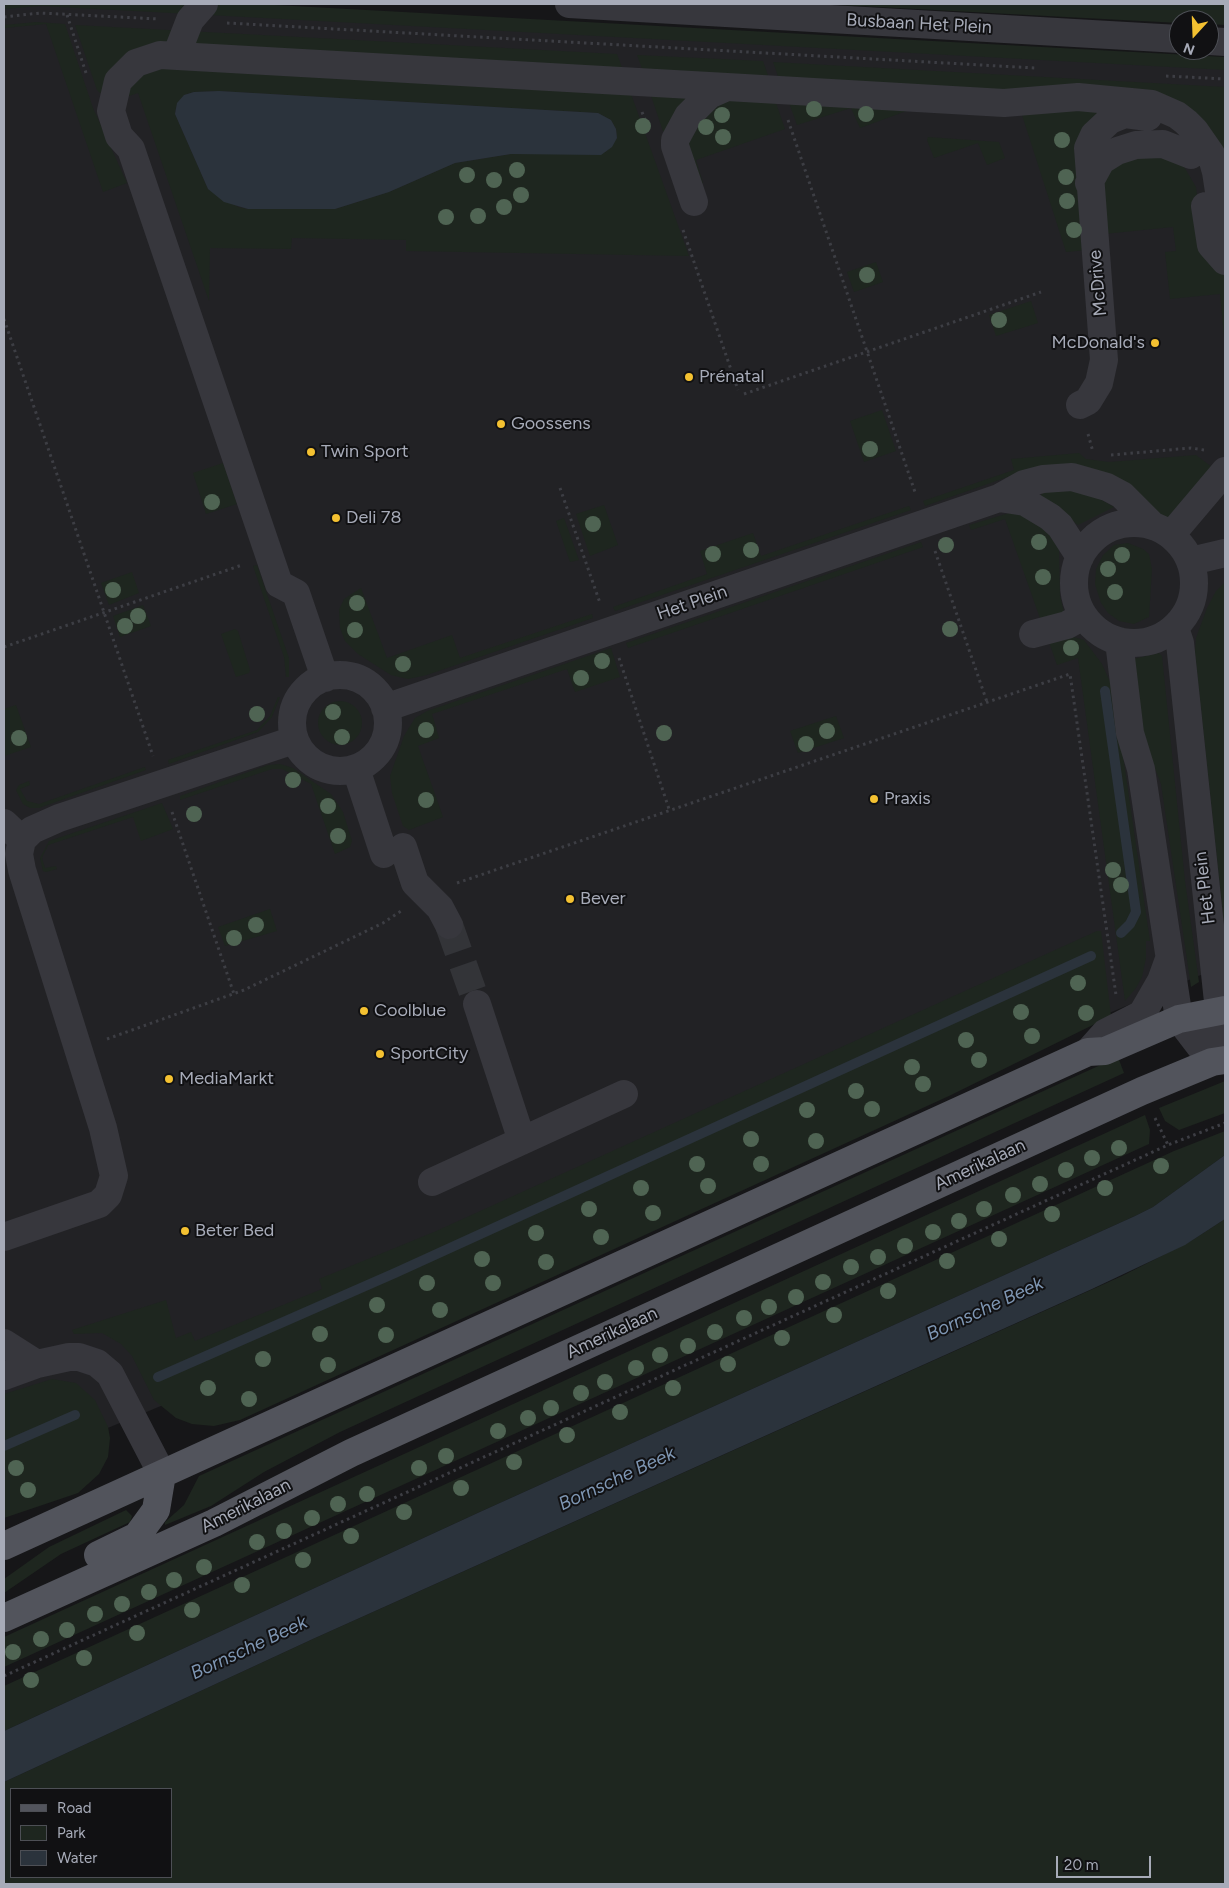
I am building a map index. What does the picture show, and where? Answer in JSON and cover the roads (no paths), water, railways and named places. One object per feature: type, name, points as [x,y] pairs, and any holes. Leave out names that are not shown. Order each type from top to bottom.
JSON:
[{"type":"main road","points":[[4,1546],[1088,1052],[1105,1051],[1179,1019],[1222,1011]]},
{"type":"main road","name":"Amerikalaan","points":[[4,1616],[214,1523],[351,1453],[1142,1091],[1219,1061]]},
{"type":"main road","points":[[4,1616],[69,1570],[137,1536],[156,1510],[162,1474]]},
{"type":"street","name":"Busbaan Het Plein","points":[[568,4],[1169,38]]},
{"type":"street","points":[[176,56],[191,9]]},
{"type":"street","points":[[325,678],[296,593],[279,584],[131,149],[119,136],[111,110],[118,81],[129,67],[151,57],[176,56],[1004,103],[1078,97],[1152,104],[1177,115],[1195,131],[1205,144],[1216,172],[1225,231]]},
{"type":"street","points":[[694,202],[675,146],[676,140],[688,116],[697,106],[709,95],[727,87]]},
{"type":"street","name":"McDrive","points":[[1080,405],[1088,401],[1099,383],[1104,360],[1088,152],[1091,139],[1105,124],[1125,114],[1144,115],[1159,121],[1178,137],[1200,169],[1211,245],[1225,261]]},
{"type":"street","points":[[1162,530],[1225,471]]},
{"type":"street","name":"Het Plein","points":[[385,708],[999,498],[1024,484],[1042,479],[1064,477],[1081,479],[1115,491],[1162,530]]},
{"type":"street","name":"Het Plein","points":[[999,498],[1025,502],[1050,517],[1060,526],[1080,557]]},
{"type":"street","points":[[1137,523],[1162,530],[1186,552],[1195,580],[1192,600],[1184,618],[1175,628],[1152,640],[1132,644],[1104,635],[1083,616],[1075,596],[1076,566],[1080,557],[1091,540],[1108,529],[1137,523]]},
{"type":"street","points":[[1190,562],[1225,553]]},
{"type":"street","points":[[1033,634],[1067,625],[1083,616]]},
{"type":"street","name":"Het Plein","points":[[1175,628],[1180,643],[1222,1011],[1219,1061]]},
{"type":"street","points":[[1119,641],[1130,733],[1141,769],[1179,1019],[1219,1061]]},
{"type":"street","points":[[343,675],[358,679],[377,693],[385,708],[387,731],[382,746],[373,758],[356,769],[336,771],[321,768],[302,754],[294,740],[292,716],[297,701],[306,688],[325,678],[343,675]]},
{"type":"street","points":[[4,1237],[99,1204],[108,1195],[112,1187],[113,1163],[22,870],[13,832],[32,830],[59,818],[294,740]]},
{"type":"street","points":[[356,769],[394,851],[415,883],[440,908],[449,925]]},
{"type":"street","points":[[1088,1052],[1106,1033],[1142,1014],[1161,981],[1169,958]]},
{"type":"street","points":[[477,1004],[522,1141]]},
{"type":"street","points":[[432,1182],[624,1094]]},
{"type":"street","points":[[4,1343],[37,1364]]},
{"type":"street","points":[[4,1376],[37,1364],[79,1357],[92,1360],[105,1368],[162,1474]]},
{"type":"water","points":[[219,91],[598,113],[611,120],[616,129],[617,138],[612,147],[601,155],[511,154],[455,163],[389,192],[335,209],[248,209],[224,202],[208,189],[175,114],[177,103],[184,95],[194,92]]},
{"type":"water","name":"Bornsche Beek","points":[[1225,1155],[1225,1219],[1185,1245],[1092,1289],[315,1638],[4,1782],[4,1731],[482,1511],[1135,1216],[1153,1207]]},
{"type":"waterway","points":[[1105,691],[1136,912],[1130,924],[1121,933]]},
{"type":"waterway","points":[[158,1377],[395,1273],[1091,956]]},
{"type":"waterway","points":[[4,1446],[75,1415]]},
{"type":"tunnel","points":[[449,925],[477,1004]]},
{"type":"place","name":"McDonald's","points":[[1155,343]]},
{"type":"place","name":"Prénatal","points":[[689,377]]},
{"type":"place","name":"Goossens","points":[[501,424]]},
{"type":"place","name":"Twin Sport","points":[[311,452]]},
{"type":"place","name":"Deli 78","points":[[336,518]]},
{"type":"place","name":"Praxis","points":[[874,799]]},
{"type":"place","name":"Bever","points":[[570,899]]},
{"type":"place","name":"Coolblue","points":[[364,1011]]},
{"type":"place","name":"SportCity","points":[[380,1054]]},
{"type":"place","name":"MediaMarkt","points":[[169,1079]]},
{"type":"place","name":"Beter Bed","points":[[185,1231]]}]
